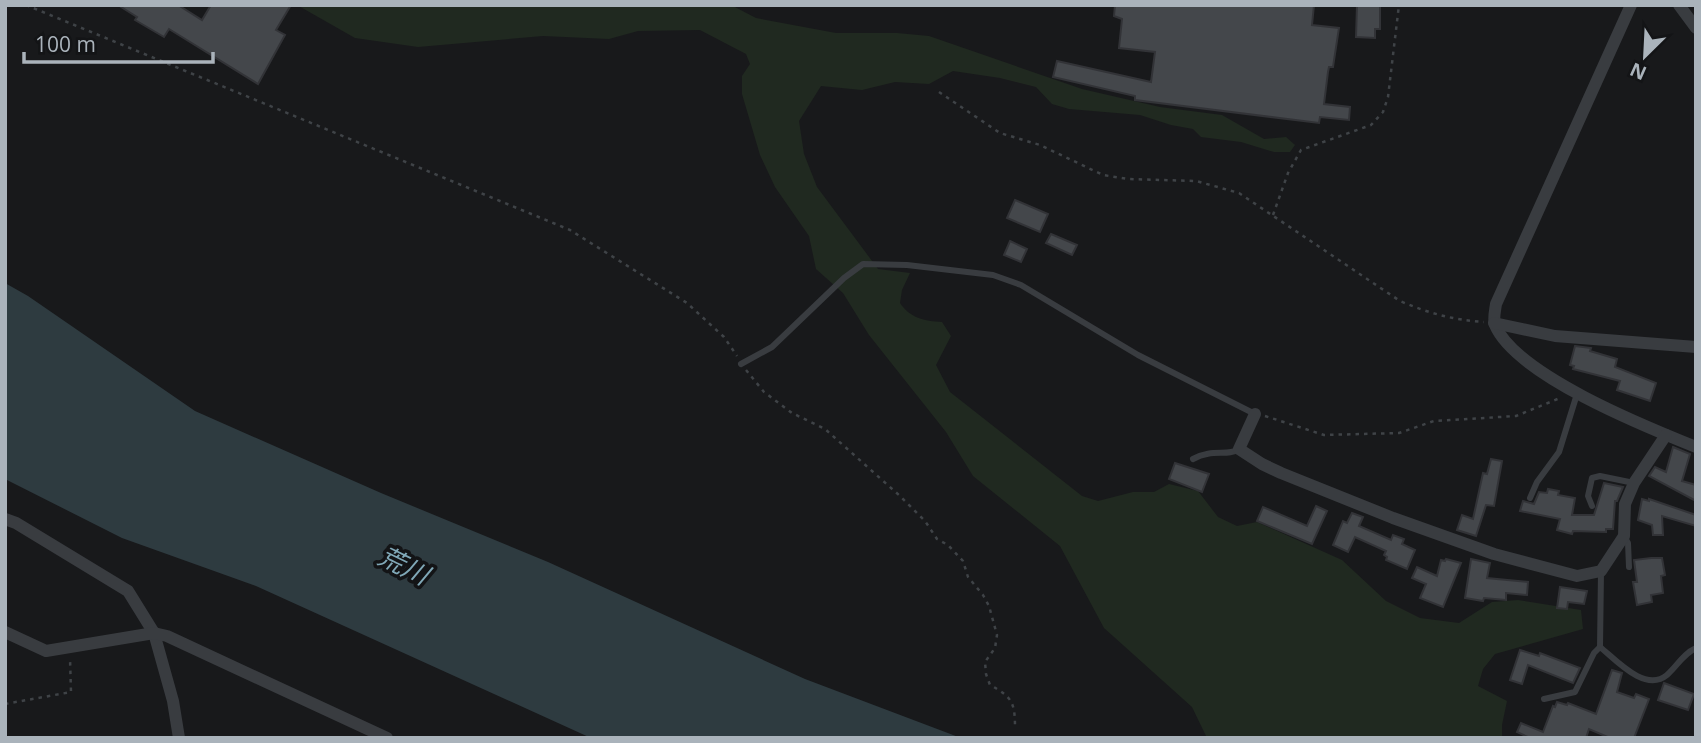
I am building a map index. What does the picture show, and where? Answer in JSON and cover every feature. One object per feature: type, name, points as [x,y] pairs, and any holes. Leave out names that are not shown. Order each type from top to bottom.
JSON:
[{"type":"street","points":[[1631,5],[1496,304],[1494,323],[1512,351],[1575,393],[1696,447]]},
{"type":"street","points":[[1679,5],[1696,28]]},
{"type":"street","points":[[1494,323],[1556,335],[1696,347]]},
{"type":"street","points":[[1255,414],[1240,449],[1262,464],[1393,518],[1494,554],[1577,576],[1601,571],[1624,536],[1625,504],[1634,483],[1665,435]]},
{"type":"street","points":[[5,519],[16,523],[128,591],[154,633],[173,701],[179,738]]},
{"type":"street","points":[[5,632],[46,652],[154,633],[167,636],[387,738]]},
{"type":"lane","points":[[741,364],[772,348],[844,278],[863,264],[881,262],[993,275],[1021,285],[1138,355],[1255,414]]},
{"type":"lane","points":[[1530,498],[1537,482],[1559,452],[1575,393]]},
{"type":"lane","points":[[1193,459],[1204,453],[1233,453],[1240,449]]},
{"type":"lane","points":[[1592,506],[1588,496],[1592,478],[1600,476],[1634,483]]},
{"type":"lane","points":[[1624,536],[1628,543],[1629,567]]},
{"type":"lane","points":[[1544,699],[1575,692],[1594,653],[1600,647],[1601,571]]},
{"type":"lane","points":[[1600,647],[1636,676],[1656,680],[1664,677],[1686,653],[1696,648]]},
{"type":"path","points":[[26,5],[569,230],[687,303],[724,337],[741,364],[764,392],[792,413],[825,429],[900,496],[925,521],[937,539],[963,561],[968,577],[983,594],[989,606],[996,635],[995,648],[985,662],[986,674],[990,685],[1006,694],[1014,706],[1014,727]]},
{"type":"path","points":[[1273,215],[1288,173],[1301,150],[1371,125],[1383,112],[1388,97],[1399,5]]},
{"type":"path","points":[[939,92],[1000,133],[1040,145],[1103,175],[1128,179],[1196,181],[1239,193],[1400,301],[1454,320],[1494,323]]},
{"type":"path","points":[[1255,414],[1324,435],[1399,433],[1434,421],[1516,416],[1575,393]]},
{"type":"path","points":[[5,704],[71,692],[70,648]]},
{"type":"shaded area","points":[[297,5],[731,5],[756,18],[836,33],[929,36],[1082,89],[1160,107],[1222,115],[1264,139],[1286,137],[1295,145],[1290,152],[1274,152],[1241,142],[1201,137],[1193,129],[1140,115],[1069,109],[1052,104],[1036,87],[953,71],[929,84],[895,82],[862,90],[821,86],[799,121],[804,154],[817,187],[878,269],[910,273],[902,290],[900,303],[904,308],[918,318],[942,322],[951,336],[936,365],[950,392],[1082,496],[1098,501],[1133,492],[1154,492],[1169,484],[1198,491],[1218,517],[1237,526],[1257,522],[1342,560],[1386,601],[1420,618],[1459,623],[1492,602],[1518,600],[1581,610],[1583,629],[1495,654],[1483,669],[1478,686],[1507,701],[1502,738],[1207,738],[1192,707],[1104,628],[1060,546],[973,476],[946,432],[869,335],[843,293],[816,269],[809,236],[775,187],[760,155],[742,94],[742,76],[750,64],[746,54],[700,30],[638,31],[609,39],[543,36],[418,47],[355,38]]},
{"type":"water","name":"荒川","points":[[5,283],[195,411],[381,493],[548,562],[805,679],[961,738],[591,738],[256,586],[122,538],[5,479]]},
{"type":"building","points":[[118,5],[178,5],[202,20],[211,5],[291,5],[276,30],[285,35],[258,84],[169,29],[164,37],[135,20],[137,17]]},
{"type":"building","points":[[1115,5],[1314,5],[1312,25],[1339,28],[1333,67],[1329,67],[1328,72],[1324,104],[1350,107],[1349,120],[1320,117],[1319,123],[1135,100],[1135,96],[1053,77],[1057,61],[1151,82],[1155,52],[1119,48],[1122,19],[1114,16]]},
{"type":"building","points":[[1357,5],[1380,5],[1380,29],[1375,29],[1375,38],[1356,37]]},
{"type":"building","points":[[1015,200],[1048,214],[1040,232],[1007,218]]},
{"type":"building","points":[[1051,234],[1077,245],[1072,255],[1046,243]]},
{"type":"building","points":[[1010,241],[1027,249],[1021,262],[1004,255]]},
{"type":"building","points":[[1575,346],[1591,348],[1590,351],[1617,359],[1615,367],[1656,383],[1650,401],[1617,390],[1620,381],[1573,369],[1574,366],[1570,365]]},
{"type":"building","points":[[1673,447],[1690,454],[1682,481],[1696,485],[1696,501],[1649,476],[1655,467],[1666,472]]},
{"type":"building","points":[[1491,459],[1502,461],[1494,506],[1486,505],[1476,536],[1457,530],[1462,515],[1473,519],[1483,473],[1487,474]]},
{"type":"building","points":[[1175,463],[1209,474],[1202,492],[1169,479]]},
{"type":"building","points":[[1604,483],[1623,487],[1615,501],[1613,529],[1606,529],[1606,532],[1573,531],[1572,534],[1557,530],[1560,519],[1520,511],[1523,501],[1534,504],[1539,492],[1547,493],[1548,489],[1559,491],[1558,495],[1575,498],[1572,515],[1594,515]]},
{"type":"building","points":[[1642,499],[1696,515],[1696,526],[1662,516],[1663,535],[1653,535],[1652,525],[1638,520]]},
{"type":"building","points":[[1316,506],[1327,511],[1312,544],[1257,521],[1263,507],[1307,526]]},
{"type":"building","points":[[1352,513],[1363,517],[1359,526],[1391,540],[1393,535],[1404,539],[1402,544],[1415,550],[1407,569],[1386,560],[1386,551],[1355,537],[1348,552],[1333,545],[1343,521],[1347,523]]},
{"type":"building","points":[[1662,558],[1665,575],[1661,576],[1663,593],[1651,595],[1652,602],[1637,605],[1633,582],[1637,582],[1634,560]]},
{"type":"building","points":[[1471,559],[1490,563],[1487,578],[1528,582],[1527,595],[1506,593],[1506,600],[1484,598],[1483,601],[1465,598]]},
{"type":"building","points":[[1441,560],[1461,563],[1443,607],[1420,598],[1426,584],[1412,578],[1417,567],[1437,576]]},
{"type":"building","points":[[1560,587],[1587,591],[1584,604],[1568,602],[1567,609],[1557,608]]},
{"type":"building","points":[[1520,650],[1539,656],[1540,653],[1580,668],[1573,683],[1528,665],[1522,684],[1510,680]]},
{"type":"building","points":[[1612,670],[1622,673],[1617,692],[1634,698],[1636,694],[1649,699],[1634,738],[1610,738],[1589,729],[1586,738],[1530,738],[1517,732],[1521,723],[1543,732],[1557,702],[1568,703],[1596,714]]},
{"type":"building","points":[[1664,683],[1694,694],[1688,710],[1658,700]]}]
